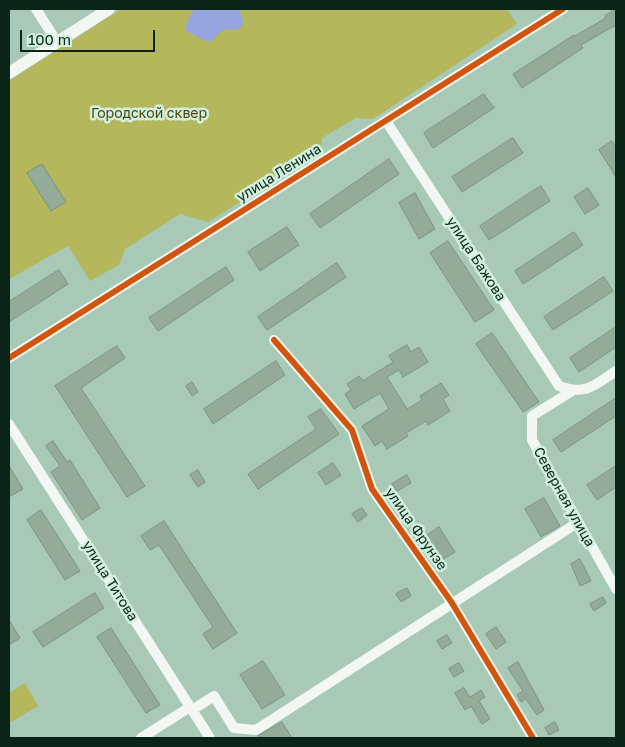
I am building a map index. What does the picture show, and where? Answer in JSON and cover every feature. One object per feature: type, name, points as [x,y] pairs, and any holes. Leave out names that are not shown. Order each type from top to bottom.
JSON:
[{"type":"main road","points":[[9,73],[109,9]]},
{"type":"street","points":[[36,9],[56,42]]},
{"type":"street","name":"улица Ленина","points":[[9,358],[563,9]]},
{"type":"street","name":"улица Бажова","points":[[386,121],[559,386],[572,391]]},
{"type":"street","name":"улица Фрунзе","points":[[274,340],[352,430],[372,489],[452,603],[533,738]]},
{"type":"street","points":[[572,391],[592,387],[616,371]]},
{"type":"street","name":"Северная улица","points":[[572,391],[532,416],[532,440],[577,523],[616,589]]},
{"type":"street","name":"улица Титова","points":[[9,424],[210,738]]},
{"type":"street","points":[[141,738],[214,696],[234,728],[256,730],[577,523]]},
{"type":"green space","name":"Городской сквер","points":[[121,9],[507,9],[517,24],[373,119],[356,118],[322,138],[321,151],[208,222],[180,214],[125,249],[119,265],[90,281],[68,246],[9,279],[9,81]]},
{"type":"green space","points":[[25,683],[38,706],[9,723],[9,693]]},
{"type":"water","points":[[239,9],[243,20],[242,26],[237,30],[223,30],[213,40],[208,42],[186,31],[185,27],[193,10]]},
{"type":"building","points":[[616,9],[616,25],[581,45],[583,48],[522,88],[513,74],[574,35],[606,18],[605,16]]},
{"type":"building","points":[[484,94],[494,108],[433,148],[424,133]]},
{"type":"building","points":[[513,138],[523,153],[462,192],[452,177]]},
{"type":"building","points":[[612,141],[616,147],[616,177],[599,150]]},
{"type":"building","points":[[389,159],[399,174],[320,228],[310,214]]},
{"type":"building","points":[[42,164],[66,202],[51,211],[27,173]]},
{"type":"building","points":[[541,186],[550,201],[489,240],[480,226]]},
{"type":"building","points":[[588,188],[599,205],[585,214],[574,197]]},
{"type":"building","points":[[415,193],[435,229],[419,239],[399,203]]},
{"type":"building","points":[[287,227],[299,245],[260,271],[248,252]]},
{"type":"building","points":[[574,232],[583,245],[523,284],[515,271]]},
{"type":"building","points":[[448,241],[494,310],[475,322],[430,253]]},
{"type":"building","points":[[337,263],[346,277],[267,330],[258,317]]},
{"type":"building","points":[[226,267],[234,280],[158,331],[149,318]]},
{"type":"building","points":[[59,270],[68,284],[9,322],[9,302]]},
{"type":"building","points":[[604,277],[613,291],[553,330],[544,317]]},
{"type":"building","points":[[616,327],[616,347],[579,372],[570,358]]},
{"type":"building","points":[[492,333],[539,402],[523,412],[476,344]]},
{"type":"building","points":[[407,345],[411,352],[419,347],[428,362],[403,377],[399,370],[387,377],[407,409],[422,400],[420,396],[441,383],[449,395],[443,399],[450,411],[428,425],[426,421],[406,433],[408,436],[387,449],[382,441],[375,446],[362,426],[389,409],[380,393],[354,409],[345,394],[351,390],[347,384],[359,376],[363,381],[393,362],[389,356]]},
{"type":"building","points":[[117,346],[125,358],[81,388],[145,486],[127,497],[55,386]]},
{"type":"building","points":[[276,361],[285,375],[213,424],[204,409]]},
{"type":"building","points":[[192,382],[198,392],[192,396],[186,386]]},
{"type":"building","points":[[616,398],[616,416],[561,452],[553,440]]},
{"type":"building","points":[[321,409],[339,434],[258,489],[248,474],[316,429],[308,417]]},
{"type":"building","points":[[53,441],[67,462],[70,460],[100,508],[82,520],[51,472],[60,466],[46,446]]},
{"type":"building","points":[[333,463],[341,475],[326,485],[318,473]]},
{"type":"building","points":[[9,466],[23,489],[9,497]]},
{"type":"building","points":[[616,466],[616,487],[597,500],[587,485]]},
{"type":"building","points":[[198,470],[205,482],[198,487],[190,475]]},
{"type":"building","points":[[407,475],[411,483],[397,491],[392,484]]},
{"type":"building","points":[[544,498],[560,526],[541,537],[525,509]]},
{"type":"building","points":[[362,508],[367,515],[358,522],[352,514]]},
{"type":"building","points":[[41,510],[80,571],[65,580],[27,520]]},
{"type":"building","points":[[164,521],[237,633],[213,649],[203,634],[213,627],[159,545],[150,550],[141,536]]},
{"type":"building","points":[[439,527],[455,552],[443,559],[433,544],[431,545],[425,537]]},
{"type":"building","points":[[580,559],[591,581],[580,586],[571,564]]},
{"type":"building","points":[[407,588],[411,596],[401,602],[396,594]]},
{"type":"building","points":[[95,593],[104,608],[43,647],[33,632]]},
{"type":"building","points":[[603,597],[606,603],[594,611],[590,604]]},
{"type":"building","points":[[9,620],[20,638],[9,645]]},
{"type":"building","points":[[496,627],[506,642],[496,649],[486,634]]},
{"type":"building","points":[[111,628],[160,705],[146,713],[97,637]]},
{"type":"building","points":[[447,635],[452,643],[442,649],[437,641]]},
{"type":"building","points":[[263,661],[285,695],[262,709],[240,675]]},
{"type":"building","points":[[518,662],[544,710],[537,715],[526,699],[521,702],[517,695],[523,691],[508,668]]},
{"type":"building","points":[[459,663],[464,671],[454,677],[449,669]]},
{"type":"building","points":[[464,688],[470,697],[481,690],[485,697],[479,701],[490,719],[482,724],[471,706],[465,710],[455,693]]},
{"type":"building","points":[[282,722],[292,738],[259,738],[258,736]]},
{"type":"building","points":[[555,722],[559,730],[549,735],[545,728]]},
{"type":"cycle path","points":[[9,358],[563,9]]},
{"type":"cycle path","points":[[274,340],[352,430],[372,489],[452,603],[533,738]]}]
